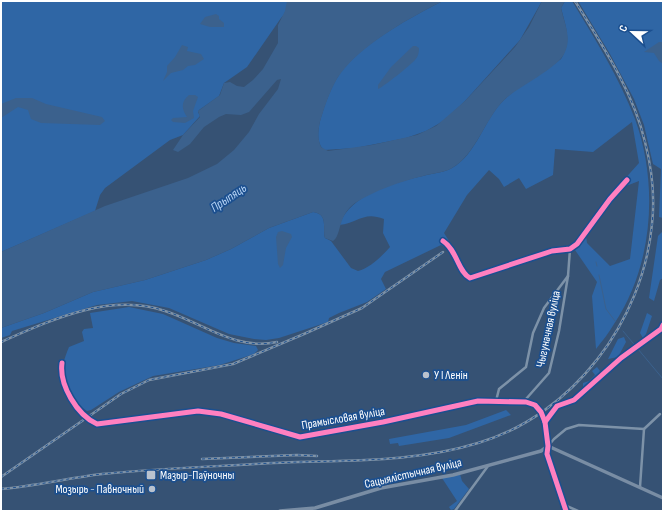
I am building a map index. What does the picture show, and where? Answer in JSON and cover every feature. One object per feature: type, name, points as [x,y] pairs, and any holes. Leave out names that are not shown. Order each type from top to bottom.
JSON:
[{"type":"street","points":[[443,241],[449,245],[453,251],[467,277],[471,277],[552,250],[570,249],[577,244],[610,199],[627,180]]},
{"type":"street","name":"Чыгуначная вуліца","points":[[526,402],[526,399],[549,373],[560,331],[568,276],[570,249]]},
{"type":"street","name":"Чыгуначная вуліца","points":[[496,401],[499,389],[526,367],[533,333],[544,308],[568,276]]},
{"type":"street","points":[[545,422],[557,406],[574,400],[621,358],[663,325]]},
{"type":"street","name":"Прамысловая вуліца","points":[[62,363],[61,371],[69,396],[87,416],[97,424],[198,411],[221,414],[300,437],[478,402],[526,402]]},
{"type":"street","points":[[526,402],[535,405],[540,409],[545,422],[548,446],[547,454],[562,504],[566,511]]},
{"type":"street","points":[[640,487],[644,429],[660,414]]},
{"type":"street","name":"Сацыялістычная вуліца","points":[[280,511],[314,508],[381,488],[453,475],[541,451],[566,429],[579,425],[644,429]]},
{"type":"street","points":[[548,446],[663,498]]},
{"type":"street","points":[[455,511],[488,465]]},
{"type":"street","points":[[562,504],[578,511]]},
{"type":"shaded area","points":[[1,1],[296,1],[281,18],[247,67],[224,83],[219,96],[199,110],[198,112],[200,116],[183,135],[170,140],[105,188],[100,195],[95,211],[1,252]]},
{"type":"shaded area","points":[[443,1],[542,1],[520,40],[465,101],[445,120],[426,131],[406,138],[355,148],[324,150],[321,147],[319,140],[318,132],[320,121],[329,93],[344,68],[365,48],[390,30]]},
{"type":"shaded area","points":[[565,1],[572,1],[622,88],[635,119],[643,144],[647,171],[649,198],[648,224],[644,251],[637,277],[627,301],[608,334],[596,349],[592,296],[597,282],[575,250],[586,236],[587,243],[610,266],[630,259],[639,181],[626,186],[622,182],[639,163],[632,122],[593,152],[555,149],[553,175],[526,189],[519,178],[504,187],[499,179],[489,170],[467,195],[444,233],[454,249],[452,251],[441,245],[385,272],[381,279],[386,289],[367,302],[329,318],[328,322],[279,338],[266,340],[254,339],[229,334],[169,308],[132,301],[97,305],[12,331],[10,335],[1,338],[1,328],[44,313],[93,292],[145,280],[206,260],[231,249],[269,228],[313,212],[318,213],[323,218],[325,238],[331,241],[351,268],[358,271],[367,267],[380,258],[390,247],[383,233],[384,219],[371,216],[339,225],[345,214],[353,205],[363,198],[386,186],[445,171],[461,162],[504,100],[510,94],[561,59],[567,40],[566,28],[561,8]]},
{"type":"shaded area","points":[[578,1],[663,1],[663,218],[659,217],[661,169],[653,164],[644,125],[634,99],[610,54]]},
{"type":"shaded area","points":[[663,226],[663,278],[660,280],[654,301],[649,298],[658,236],[662,232]]},
{"type":"shaded area","points":[[129,307],[163,314],[217,338],[234,343],[256,346],[258,350],[254,354],[220,365],[153,376],[119,392],[87,411],[73,397],[64,378],[63,365],[69,347],[84,341],[82,332],[84,329],[93,328],[90,313]]},
{"type":"shaded area","points":[[647,313],[652,316],[646,334],[643,338],[640,333]]},
{"type":"shaded area","points":[[624,337],[626,342],[618,357],[608,359],[618,339]]},
{"type":"shaded area","points":[[597,367],[600,371],[593,385],[583,388],[583,383],[589,381],[595,375],[592,371]]},
{"type":"shaded area","points":[[506,410],[511,415],[449,438],[399,446],[398,443],[390,444],[389,439],[466,425]]},
{"type":"shaded area","points":[[460,474],[462,481],[469,489],[454,509],[451,510],[449,507],[457,501],[442,478]]},
{"type":"water","name":"Прыпяць","points":[[287,1],[443,1],[417,14],[378,39],[355,58],[341,73],[329,95],[319,125],[319,143],[321,147],[328,151],[372,145],[417,135],[436,126],[465,101],[515,47],[529,27],[542,1],[565,1],[561,8],[567,30],[568,41],[565,52],[554,65],[503,101],[467,155],[460,162],[445,171],[396,184],[371,194],[355,203],[345,214],[338,234],[333,241],[325,238],[323,218],[318,213],[313,212],[269,228],[231,249],[206,260],[145,280],[93,292],[44,313],[1,328],[1,252],[105,206],[188,178],[217,164],[234,150],[249,132],[259,114],[278,89],[281,79],[277,80],[249,112],[241,115],[226,114],[219,117],[204,127],[190,144],[178,152],[173,150],[183,135],[200,117],[198,111],[220,95],[224,83],[230,82],[237,86],[244,87],[263,69],[278,43],[278,25],[285,11]]},
{"type":"water","points":[[216,14],[224,23],[224,27],[210,27],[200,24],[205,17]]},
{"type":"water","points":[[659,42],[663,42],[663,64],[654,53],[644,52]]},
{"type":"water","points":[[182,45],[188,47],[187,51],[201,54],[204,59],[195,65],[188,66],[183,70],[171,73],[163,81],[167,72],[167,66],[175,57]]},
{"type":"water","points":[[413,46],[419,48],[416,59],[397,76],[378,89],[378,85],[391,67]]},
{"type":"water","points":[[189,95],[195,95],[198,97],[193,111],[194,118],[185,123],[173,122],[171,120],[173,118],[187,117],[184,112],[183,103]]},
{"type":"water","points":[[16,98],[32,98],[46,104],[102,117],[105,121],[100,125],[41,123],[31,119],[28,110],[18,107],[1,118],[1,104]]},
{"type":"water","points":[[282,231],[291,234],[292,237],[286,248],[283,265],[280,268],[278,264],[276,237],[278,232]]},
{"type":"waterway","points":[[596,262],[597,266]]},
{"type":"waterway","points":[[599,275],[606,309],[615,321]]},
{"type":"waterway","points":[[623,331],[663,379]]},
{"type":"railway","points":[[1,489],[121,472],[255,464],[368,460],[424,455],[478,443],[512,430],[544,411],[572,387],[597,359],[618,329],[634,295],[646,260],[652,224],[653,204],[651,173],[640,123],[616,69],[575,1]]},
{"type":"railway","points":[[1,477],[121,394],[149,380],[233,364],[304,334],[362,308],[443,252]]},
{"type":"railway","points":[[1,342],[40,325],[81,311],[123,305],[144,306],[165,311],[220,334],[247,343],[262,344],[277,342]]},
{"type":"railway","points":[[202,459],[297,455],[317,456]]},
{"type":"cycle path","points":[[443,241],[448,245],[463,271],[470,278],[552,251],[570,249],[577,244],[610,199],[627,180]]},
{"type":"cycle path","points":[[545,422],[557,406],[574,400],[621,358],[661,329],[663,325]]},
{"type":"cycle path","points":[[62,363],[63,381],[66,390],[76,407],[90,420],[97,424],[198,411],[221,414],[300,437],[383,422],[478,401],[526,402],[535,405],[541,412],[545,422],[548,446],[547,454],[566,511]]},
{"type":"place","name":"У І Ленін","points":[[426,375]]},
{"type":"place","name":"Мазыр-Паўночны","points":[[151,475]]},
{"type":"place","name":"Мозырь - Павночный","points":[[152,489]]}]
